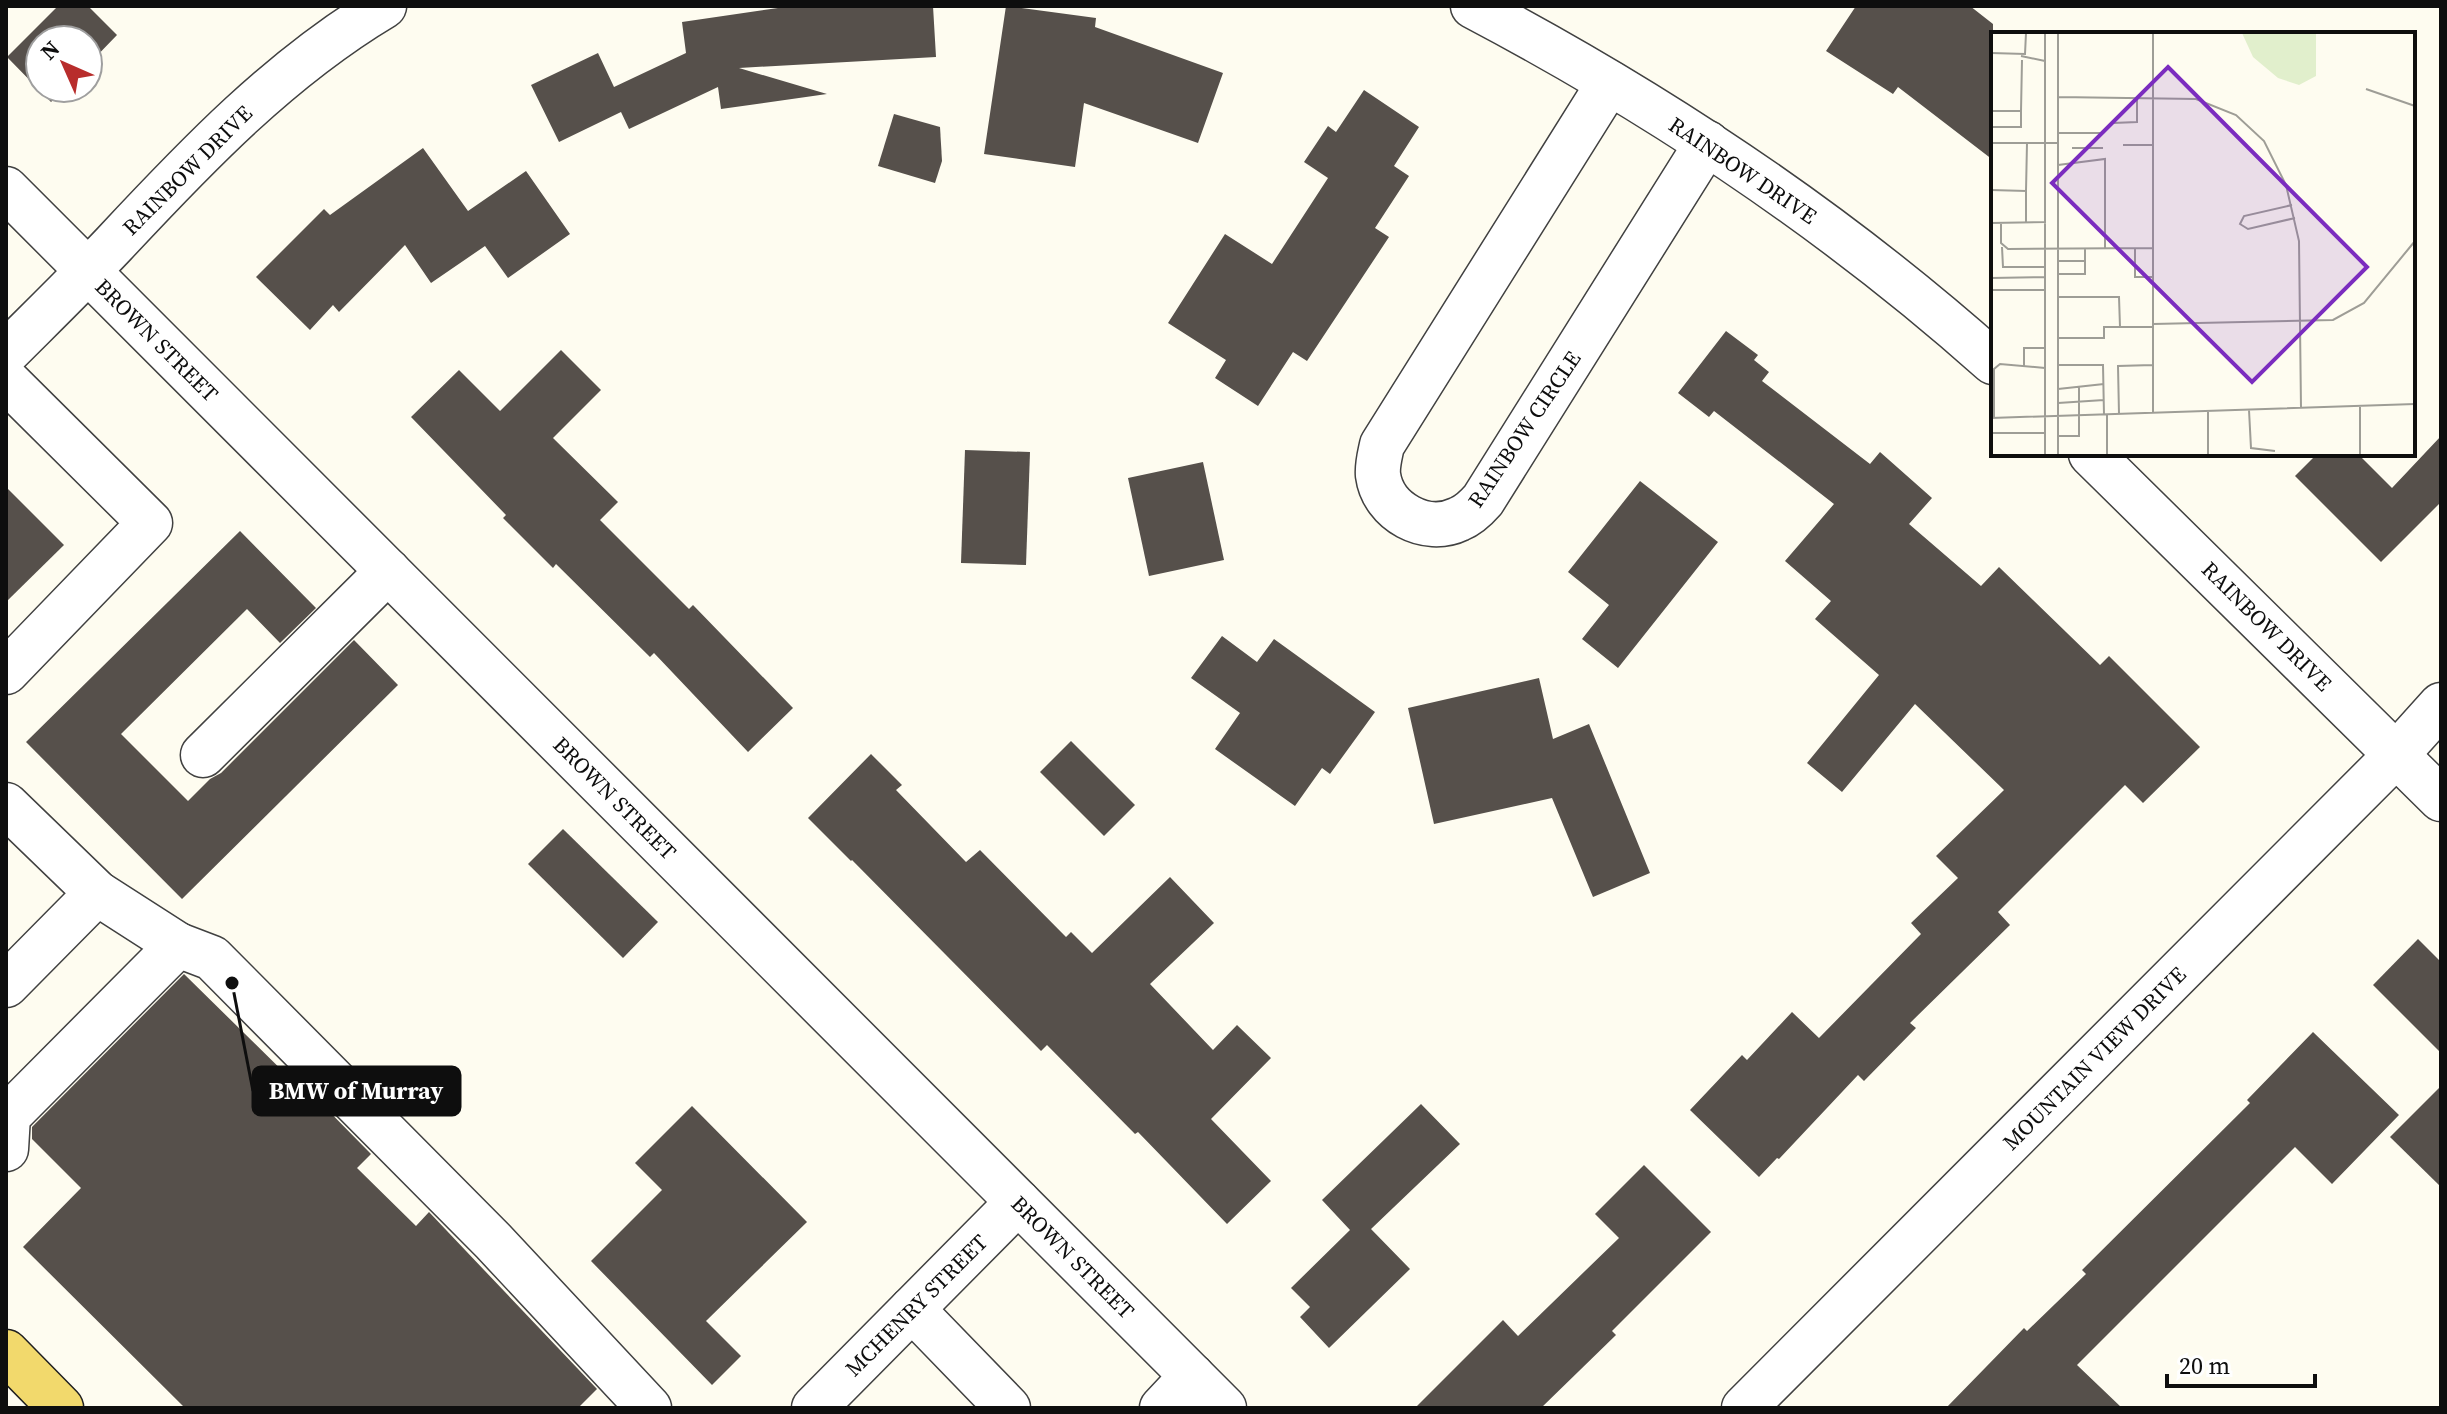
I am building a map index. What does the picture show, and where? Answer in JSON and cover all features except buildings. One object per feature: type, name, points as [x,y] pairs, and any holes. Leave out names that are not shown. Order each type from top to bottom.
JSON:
[{"type":"main road","points":[[6,1352],[61,1408]]},
{"type":"street","name":"RAINBOW DRIVE","points":[[6,353],[217,137],[312,55],[384,6]]},
{"type":"street","name":"RAINBOW DRIVE","points":[[1473,6],[1531,37],[1707,143],[1871,261],[1991,360]]},
{"type":"street","name":"RAINBOW CIRCLE","points":[[1609,83],[1382,445],[1378,461],[1379,478],[1394,507],[1408,518],[1424,523],[1457,521],[1472,512],[1483,500],[1707,143]]},
{"type":"street","name":"BROWN STREET","points":[[6,189],[1224,1408]]},
{"type":"street","points":[[6,380],[150,523],[6,672]]},
{"type":"street","name":"RAINBOW DRIVE","points":[[2093,456],[2441,799]]},
{"type":"street","points":[[203,755],[388,571]]},
{"type":"street","name":"MOUNTAIN VIEW DRIVE","points":[[1744,1408],[2396,755],[2441,705]]},
{"type":"street","points":[[6,805],[97,893],[178,945],[212,958],[493,1241],[649,1408]]},
{"type":"street","points":[[6,985],[97,893]]},
{"type":"street","points":[[6,1149],[8,1116],[178,945]]},
{"type":"street","name":"MCHENRY STREET","points":[[814,1408],[1018,1202]]},
{"type":"street","points":[[912,1309],[1008,1408]]},
{"type":"street","points":[[1162,1408],[1192,1376]]},
{"type":"place","name":"BMW of Murray","points":[[232,983]]}]
